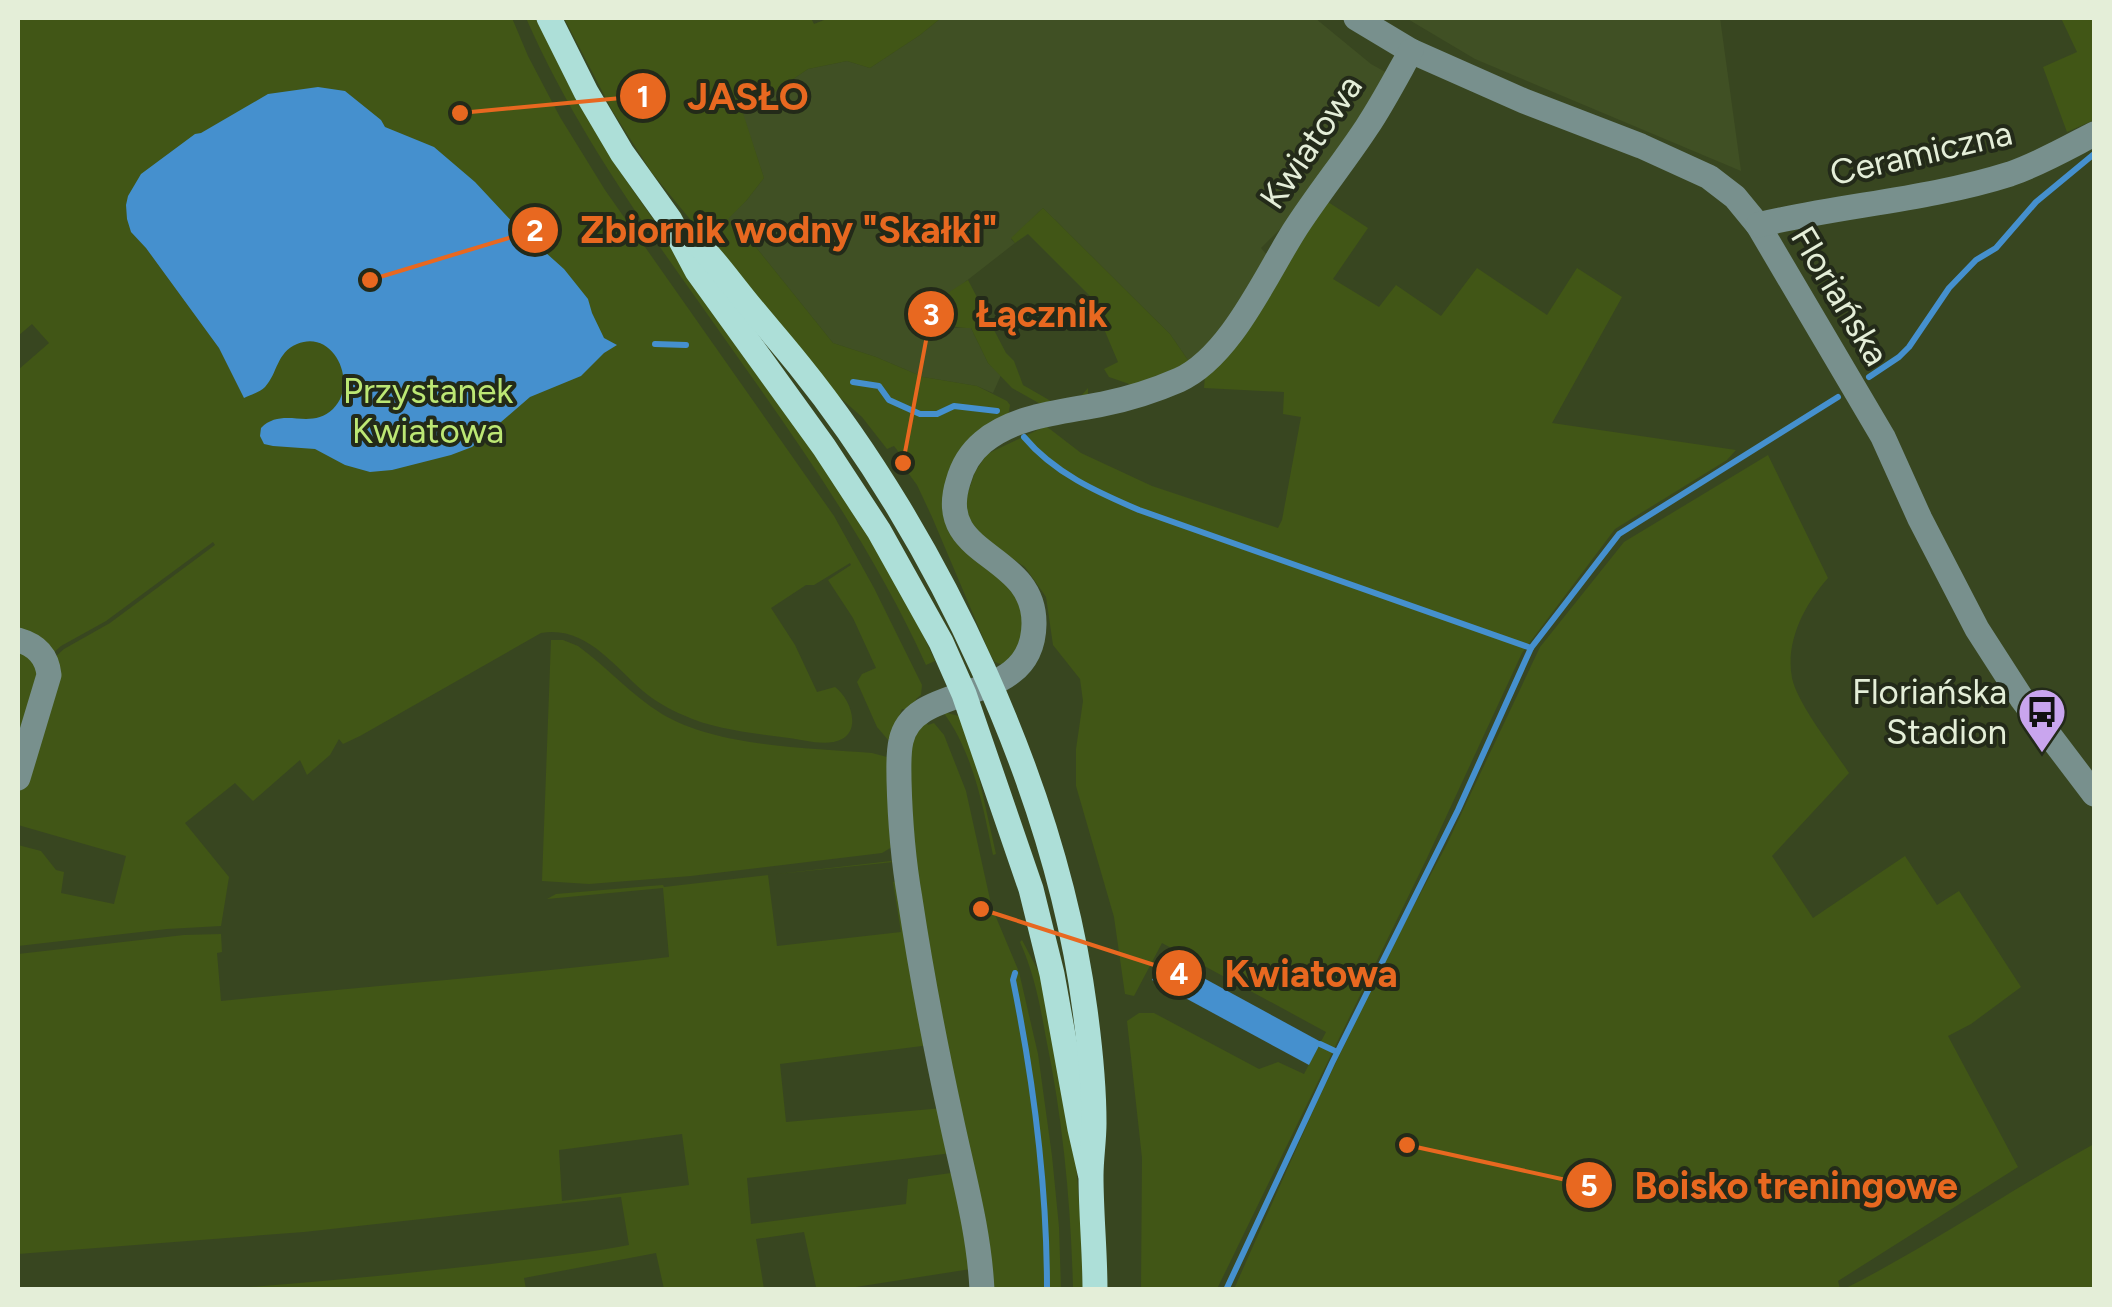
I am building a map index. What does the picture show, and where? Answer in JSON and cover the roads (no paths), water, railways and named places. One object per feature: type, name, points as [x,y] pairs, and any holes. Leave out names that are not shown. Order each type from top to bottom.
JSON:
[{"type":"main road","points":[[549,18],[622,153],[670,220],[697,271],[879,530],[941,642],[964,694],[1031,889],[1052,974],[1090,1173]]},
{"type":"main road","points":[[670,220],[694,239],[832,405],[938,580],[990,684],[1028,782],[1059,882],[1086,1012],[1094,1096],[1090,1173],[1095,1290]]},
{"type":"street","name":"Floriańska","points":[[1356,18],[1411,51],[1709,177],[1735,197],[1758,225],[1883,437],[1977,629],[2022,699],[2094,794]]},
{"type":"street","name":"Kwiatowa","points":[[982,1290],[972,1208],[927,1008],[905,870],[900,748],[905,728],[920,713],[990,684],[1025,660],[1034,636],[1034,615],[1029,594],[1015,575],[974,546],[960,528],[955,510],[956,489],[966,462],[983,442],[996,434],[1034,418],[1110,403],[1182,379],[1211,357],[1244,316],[1295,230],[1369,124],[1411,51]]},
{"type":"street","name":"Ceramiczna","points":[[1758,225],[1806,213],[1952,189],[2028,167],[2094,134]]},
{"type":"street","points":[[18,640],[39,651],[48,675],[18,778]]},
{"type":"water","points":[[318,87],[345,91],[385,127],[434,147],[475,182],[564,269],[588,299],[604,338],[617,345],[581,376],[530,397],[472,447],[451,455],[370,472],[345,465],[315,449],[264,444],[261,428],[269,422],[315,418],[333,409],[344,386],[339,361],[322,344],[297,344],[281,358],[265,387],[244,398],[219,348],[131,232],[126,205],[141,174],[195,134],[268,94]]},
{"type":"water","points":[[1165,957],[1321,1042],[1309,1065],[1152,980]]},
{"type":"waterway","points":[[1869,377],[1909,347],[1949,288],[1976,260],[1996,248],[2036,202],[2094,154]]},
{"type":"waterway","points":[[655,344],[686,345]]},
{"type":"waterway","points":[[853,382],[879,386],[889,400],[920,414],[937,414],[954,406],[997,411]]},
{"type":"waterway","points":[[1226,1290],[1332,1063],[1458,810],[1531,648],[1619,534],[1838,397]]},
{"type":"waterway","points":[[1024,437],[1062,471],[1139,510],[1531,648]]},
{"type":"waterway","points":[[1015,973],[1038,1134],[1047,1290]]},
{"type":"waterway","points":[[1320,1044],[1337,1052]]},
{"type":"place","name":"JASŁO","points":[[460,113]]},
{"type":"place","name":"Zbiornik wodny \"Skałki\"","points":[[370,280]]},
{"type":"place","name":"Łącznik","points":[[903,463]]},
{"type":"place","name":"Floriańska Stadion","points":[[2042,754]]},
{"type":"place","name":"Kwiatowa","points":[[981,909]]},
{"type":"place","name":"Boisko treningowe","points":[[1407,1145]]},
{"type":"park label","name":"Przystanek Kwiatowa","points":[[428,411]]}]
